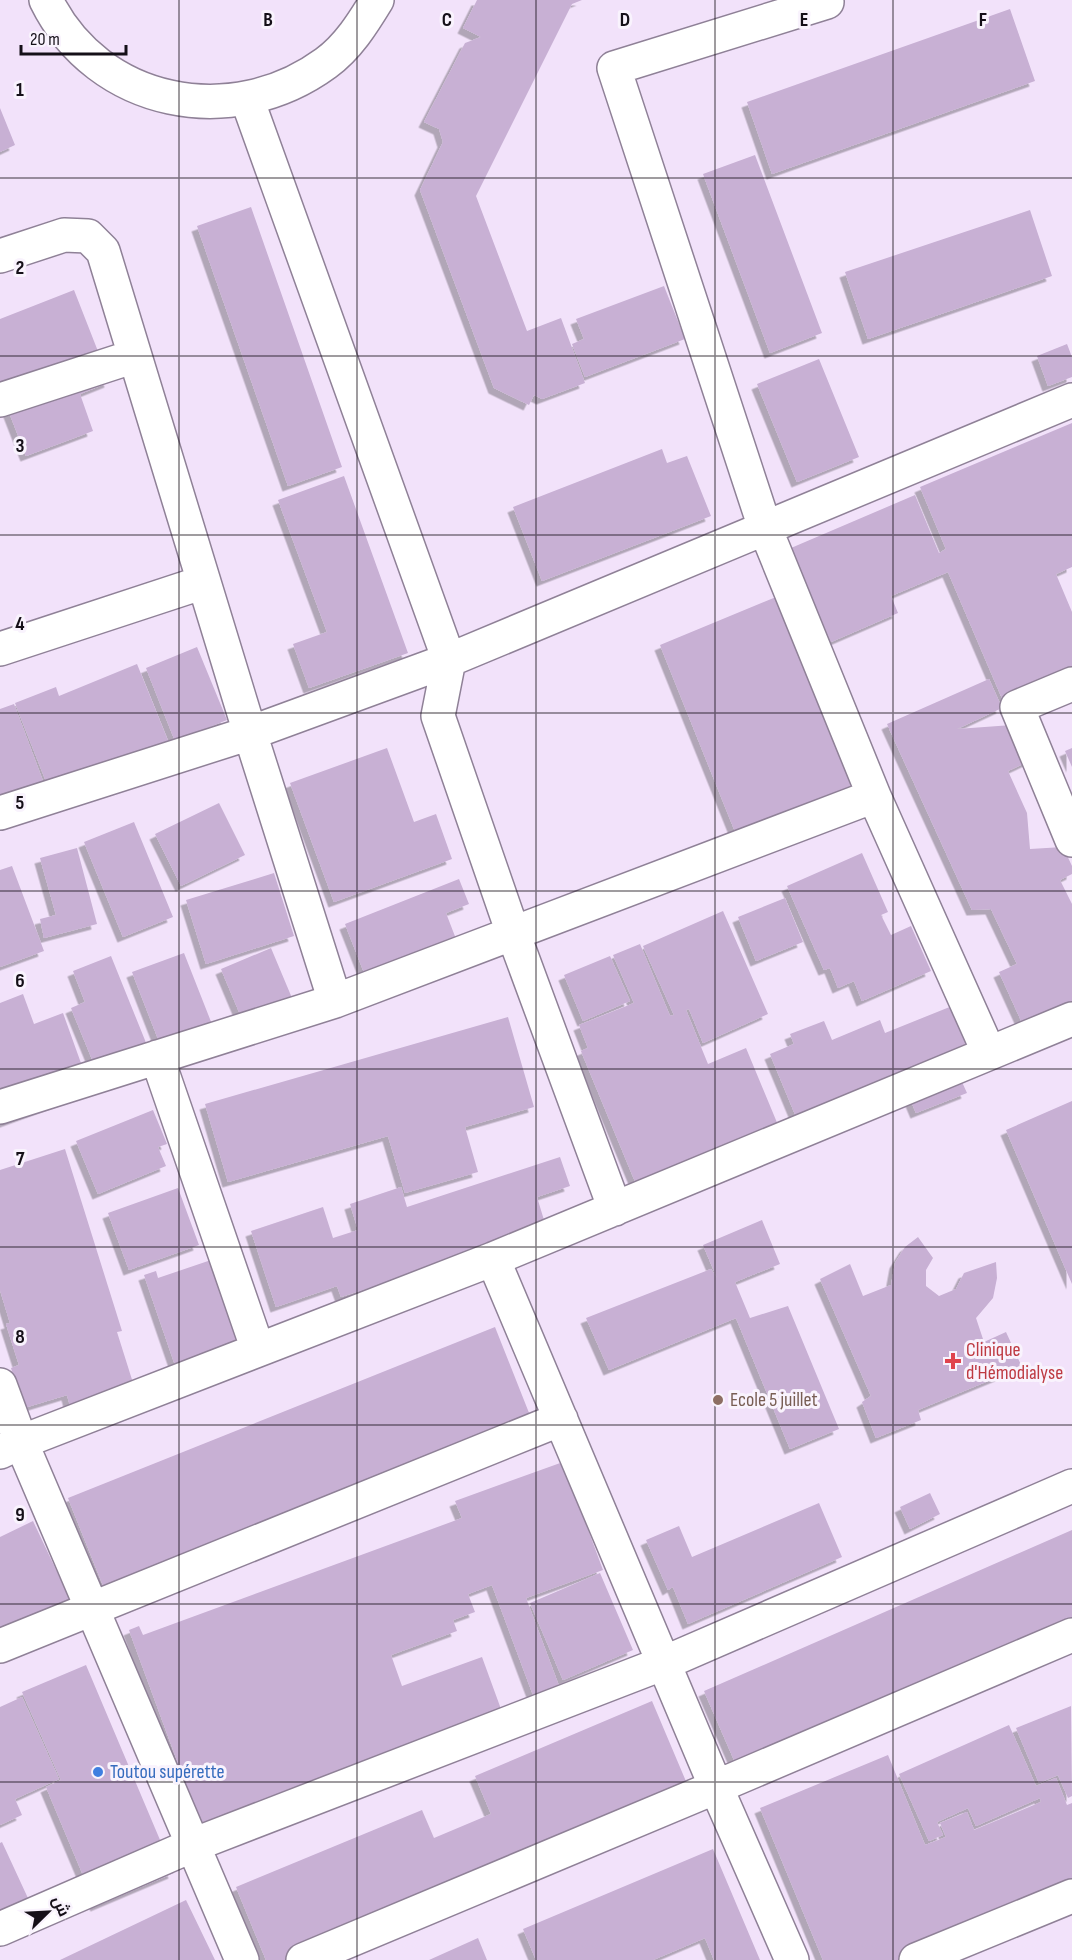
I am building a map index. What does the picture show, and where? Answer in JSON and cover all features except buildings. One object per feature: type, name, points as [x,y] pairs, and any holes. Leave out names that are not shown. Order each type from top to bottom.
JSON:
[{"type":"street","points":[[46,0],[55,18],[83,52],[119,78],[160,96],[204,102],[248,99],[289,86],[327,63],[358,31],[377,0]]},
{"type":"street","points":[[826,0],[827,2],[614,68],[765,528],[874,795],[989,1053]]},
{"type":"street","points":[[248,99],[449,660],[438,716],[513,933],[615,1209]]},
{"type":"street","points":[[0,256],[64,235],[88,236],[103,251],[334,1001]]},
{"type":"street","points":[[0,400],[135,356]]},
{"type":"street","points":[[0,813],[250,733],[449,660],[1072,400]]},
{"type":"street","points":[[0,649],[204,582]]},
{"type":"street","points":[[1072,684],[1017,707],[1072,840]]},
{"type":"street","points":[[0,1107],[334,1001],[874,795]]},
{"type":"street","points":[[10,1447],[493,1259],[1072,1019]]},
{"type":"street","points":[[157,1057],[258,1350]]},
{"type":"street","points":[[493,1259],[716,1787],[792,1960]]},
{"type":"street","points":[[0,1385],[10,1447],[91,1608],[242,1960]]},
{"type":"street","points":[[0,1646],[561,1419]]},
{"type":"street","points":[[0,1929],[193,1845],[664,1663],[1072,1486]]},
{"type":"street","points":[[303,1960],[1072,1635]]},
{"type":"street","points":[[916,1960],[1072,1896]]},
{"type":"place","name":"Clinique d'Hémodialyse","points":[[953,1361]]},
{"type":"place","name":"Ecole 5 juillet","points":[[718,1400]]},
{"type":"place","name":"Toutou supérette","points":[[98,1772]]}]
